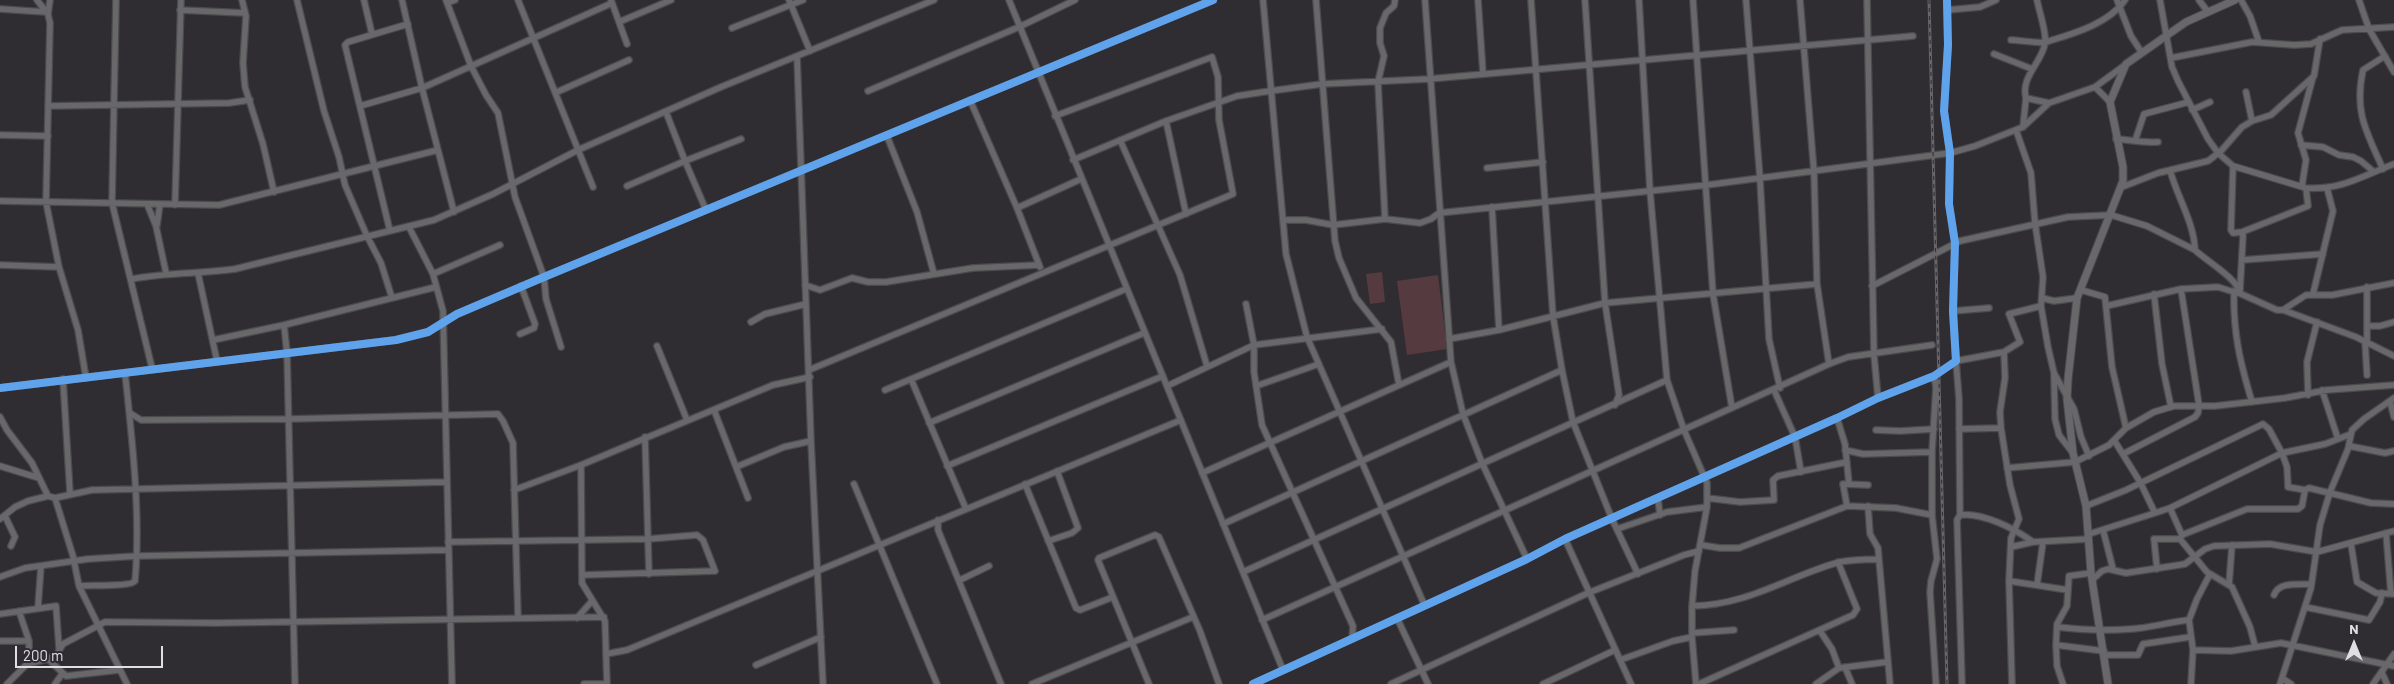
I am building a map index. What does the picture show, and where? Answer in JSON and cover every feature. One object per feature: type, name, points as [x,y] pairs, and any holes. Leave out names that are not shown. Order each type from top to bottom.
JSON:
[{"type":"street","points":[[37,0],[47,13],[50,22],[46,202],[59,266],[78,330],[86,378]]},
{"type":"street","points":[[47,13],[50,0]]},
{"type":"street","points":[[116,0],[112,203],[132,279],[152,368]]},
{"type":"street","points":[[174,206],[181,0]]},
{"type":"street","points":[[242,0],[245,13],[244,76],[274,192]]},
{"type":"street","points":[[296,0],[324,111],[339,156],[342,176],[367,236],[382,263],[392,298]]},
{"type":"street","points":[[364,0],[372,34]]},
{"type":"street","points":[[402,0],[422,88],[454,212]]},
{"type":"street","points":[[455,0],[446,2],[472,66],[486,95],[498,113],[514,184],[515,197],[544,277],[546,299],[561,347]]},
{"type":"street","points":[[518,0],[557,92],[593,187]]},
{"type":"street","points":[[619,22],[671,0]]},
{"type":"street","points":[[732,28],[790,2],[803,0]]},
{"type":"street","points":[[132,279],[166,273],[198,273],[236,269],[409,227],[454,212],[514,184],[578,150],[720,87],[810,51],[919,3],[934,0]]},
{"type":"street","points":[[1009,0],[1144,333],[1284,670]]},
{"type":"street","points":[[868,91],[1075,0]]},
{"type":"street","points":[[0,388],[406,338],[428,332],[457,314],[521,286],[888,136],[1212,0]]},
{"type":"street","points":[[1263,0],[1270,91],[1280,167],[1286,254],[1307,338],[1424,604]]},
{"type":"street","points":[[1316,0],[1333,225],[1339,258],[1356,298],[1364,310],[1382,329],[1394,348],[1399,385]]},
{"type":"street","points":[[1384,219],[1378,82],[1384,56],[1380,43],[1380,28],[1386,13],[1394,6],[1395,0]]},
{"type":"street","points":[[1425,0],[1451,362],[1463,414],[1482,463],[1527,559]]},
{"type":"street","points":[[1478,0],[1483,73]]},
{"type":"street","points":[[1531,0],[1553,316],[1562,370],[1573,422],[1616,529],[1638,574]]},
{"type":"street","points":[[1585,0],[1596,195],[1605,303],[1619,395],[1615,405]]},
{"type":"street","points":[[1639,0],[1650,191],[1667,380],[1684,430],[1706,478],[1707,498],[1692,606],[1692,635],[1698,684],[1854,615],[1856,612],[1855,600],[1838,562]]},
{"type":"street","points":[[1693,0],[1713,294],[1732,408]]},
{"type":"street","points":[[1746,0],[1748,50],[1760,179],[1769,338],[1777,389],[1795,437],[1801,472]]},
{"type":"street","points":[[1800,0],[1814,172],[1817,284],[1829,364]]},
{"type":"street","points":[[1866,0],[1874,355],[1878,398]]},
{"type":"street","points":[[1947,0],[1944,110],[1950,153],[1949,204],[1955,243],[1953,311],[1959,399],[1960,515],[1957,520],[1962,684]]},
{"type":"street","points":[[1948,10],[1980,7],[1996,0]]},
{"type":"street","points":[[2023,127],[2025,94],[2032,68],[2046,42],[2037,0]]},
{"type":"street","points":[[2117,0],[2131,36],[2142,53]]},
{"type":"street","points":[[2011,40],[2046,42],[2097,24],[2120,7],[2124,0]]},
{"type":"street","points":[[2160,0],[2171,58],[2178,81],[2208,139],[2218,153],[2233,166],[2304,187],[2328,188],[2342,186],[2394,164]]},
{"type":"street","points":[[2199,0],[2208,12]]},
{"type":"street","points":[[1283,220],[1306,220],[1333,225],[1384,219],[1420,223],[1431,219],[1439,213],[1760,179],[1950,153],[2023,127],[2049,103],[2094,87],[2186,22],[2235,0]]},
{"type":"street","points":[[2241,0],[2250,16],[2259,42]]},
{"type":"street","points":[[2359,0],[2369,29],[2394,72]]},
{"type":"street","points":[[360,106],[422,88],[611,1],[627,44]]},
{"type":"street","points":[[790,2],[810,51]]},
{"type":"street","points":[[0,9],[47,13]]},
{"type":"street","points":[[180,10],[245,13]]},
{"type":"street","points":[[390,231],[345,45],[348,42],[372,34],[408,24]]},
{"type":"street","points":[[2171,58],[2259,42],[2294,45],[2311,44],[2342,30],[2394,27]]},
{"type":"street","points":[[1073,160],[1166,121],[1237,96],[1270,91],[1322,84],[1430,79],[1536,68],[1589,65],[1912,36]]},
{"type":"street","points":[[2233,166],[2231,230],[2233,233],[2242,232],[2308,206],[2304,187],[2306,160],[2298,132],[2314,76],[2320,39]]},
{"type":"street","points":[[1994,54],[2032,68]]},
{"type":"street","points":[[797,56],[811,441],[823,684]]},
{"type":"street","points":[[514,490],[581,465],[773,385],[810,373],[1108,245],[1233,194],[1219,120],[1218,77],[1214,57],[1211,56],[1055,116]]},
{"type":"street","points":[[2383,169],[2362,121],[2360,96],[2363,70],[2384,56]]},
{"type":"street","points":[[557,92],[628,60]]},
{"type":"street","points":[[2108,684],[2091,577],[2086,506],[2073,453],[2067,399],[2069,358],[2078,298],[2122,187],[2123,167],[2110,102],[2126,64]]},
{"type":"street","points":[[2122,187],[2170,170],[2208,160],[2218,153],[2234,134],[2252,121],[2271,115],[2314,76]]},
{"type":"street","points":[[2094,87],[2110,102]]},
{"type":"street","points":[[2246,92],[2252,121]]},
{"type":"street","points":[[2026,98],[2049,103]]},
{"type":"street","points":[[48,106],[178,105],[229,103],[250,100]]},
{"type":"street","points":[[970,100],[1017,208],[1042,273]]},
{"type":"street","points":[[2135,141],[2144,114],[2189,102]]},
{"type":"street","points":[[2192,110],[2210,102]]},
{"type":"street","points":[[666,112],[706,210]]},
{"type":"street","points":[[1166,121],[1186,214]]},
{"type":"street","points":[[2016,130],[2031,173],[2035,223],[2043,277],[2041,306],[2054,373],[2055,419],[2059,435],[2073,453]]},
{"type":"street","points":[[0,135],[48,136]]},
{"type":"street","points":[[888,136],[917,212],[934,274]]},
{"type":"street","points":[[627,186],[741,139]]},
{"type":"street","points":[[2116,139],[2138,143],[2158,142]]},
{"type":"street","points":[[1120,140],[1156,225],[1180,275],[1207,366]]},
{"type":"street","points":[[2301,145],[2323,147],[2339,155],[2353,157],[2361,160],[2374,172]]},
{"type":"street","points":[[0,201],[160,204],[174,206],[219,205],[342,176],[438,150]]},
{"type":"street","points":[[1487,168],[1543,162]]},
{"type":"street","points":[[2170,170],[2176,191],[2190,224],[2195,250]]},
{"type":"street","points":[[1017,208],[1081,179]]},
{"type":"street","points":[[2313,294],[2333,211],[2328,188]]},
{"type":"street","points":[[147,204],[156,226],[166,273]]},
{"type":"street","points":[[156,226],[160,204]]},
{"type":"street","points":[[1492,207],[1499,330]]},
{"type":"street","points":[[1872,286],[1955,243],[2035,223],[2068,217],[2111,215],[2147,226],[2195,250],[2226,274],[2238,291]]},
{"type":"street","points":[[409,227],[433,274],[443,311],[452,684]]},
{"type":"street","points":[[2242,232],[2242,260],[2233,325],[2252,402]]},
{"type":"street","points":[[433,274],[500,245]]},
{"type":"street","points":[[2242,260],[2323,254]]},
{"type":"street","points":[[0,265],[59,266]]},
{"type":"street","points":[[806,296],[852,278],[881,282],[973,268],[1039,265]]},
{"type":"street","points":[[198,273],[218,361]]},
{"type":"street","points":[[2283,310],[2306,294],[2332,295],[2394,283]]},
{"type":"street","points":[[1449,339],[1499,330],[1605,303],[1817,284]]},
{"type":"street","points":[[805,285],[820,290]]},
{"type":"street","points":[[520,334],[534,328],[536,324],[521,286]]},
{"type":"street","points":[[213,340],[284,325],[436,287]]},
{"type":"street","points":[[2106,306],[2180,289],[2218,287],[2238,291],[2277,310],[2283,310],[2317,322],[2394,356]]},
{"type":"street","points":[[2367,287],[2367,375]]},
{"type":"street","points":[[885,390],[1126,289]]},
{"type":"street","points":[[2123,454],[2195,417],[2198,413],[2199,405],[2180,289]]},
{"type":"street","points":[[2081,290],[2104,295],[2112,367],[2126,428]]},
{"type":"street","points":[[2154,294],[2162,364],[2171,407]]},
{"type":"street","points":[[2042,298],[2054,301],[2078,298]]},
{"type":"street","points":[[751,322],[765,314],[806,304]]},
{"type":"street","points":[[1246,304],[1254,345],[1256,386],[1262,425],[1353,626],[1361,634]]},
{"type":"street","points":[[1253,684],[1424,604],[1527,559],[1564,540],[1658,500],[1878,398],[1934,376],[1956,361],[2004,352],[2020,342],[2009,314],[2041,306]]},
{"type":"street","points":[[1953,311],[1989,308]]},
{"type":"street","points":[[2308,395],[2307,362],[2317,322]]},
{"type":"street","points":[[2367,326],[2380,326],[2394,322]]},
{"type":"street","points":[[284,325],[287,353],[295,684]]},
{"type":"street","points":[[1167,386],[1254,345],[1382,329]]},
{"type":"street","points":[[929,422],[1144,333]]},
{"type":"street","points":[[1262,620],[1829,364],[1848,357],[1874,355],[1932,344]]},
{"type":"street","points":[[657,346],[687,420]]},
{"type":"street","points":[[2004,352],[2006,378],[2000,412],[2001,428],[2019,519],[2011,538],[2009,581],[2012,684]]},
{"type":"street","points":[[1202,473],[1339,410],[1451,362]]},
{"type":"street","points":[[1256,386],[1319,364]]},
{"type":"street","points":[[1223,524],[1562,370]]},
{"type":"street","points":[[79,586],[134,584],[137,556],[132,430],[125,373]]},
{"type":"street","points":[[2054,373],[2074,409],[2081,436],[2089,456]]},
{"type":"street","points":[[947,466],[1163,376]]},
{"type":"street","points":[[1934,376],[1936,387],[1932,452],[1932,515],[1937,559],[1930,592],[1936,684]]},
{"type":"street","points":[[63,379],[70,494]]},
{"type":"street","points":[[911,380],[966,509]]},
{"type":"street","points":[[1243,572],[1667,380]]},
{"type":"street","points":[[2008,468],[2075,462],[2089,456],[2114,440],[2126,428],[2154,412],[2171,407],[2252,402],[2308,395],[2322,390],[2394,385]]},
{"type":"street","points":[[2322,390],[2338,439]]},
{"type":"street","points":[[1619,395],[1628,399]]},
{"type":"street","points":[[2011,547],[2033,542],[2089,536],[2170,508],[2282,453],[2351,434],[2364,419],[2392,400],[2394,418]]},
{"type":"street","points":[[714,410],[748,498]]},
{"type":"street","points":[[130,414],[141,420],[445,416],[494,413],[500,415],[513,443],[514,541],[518,618]]},
{"type":"street","points":[[0,417],[3,431],[27,456],[48,496]]},
{"type":"street","points":[[1837,418],[1843,435],[1848,484]]},
{"type":"street","points":[[132,430],[141,420]]},
{"type":"street","points":[[606,654],[627,650],[818,569],[1181,420]]},
{"type":"street","points":[[2086,506],[2263,424],[2269,429],[2282,453],[2287,468],[2288,487],[2330,492],[2371,503],[2394,504]]},
{"type":"street","points":[[1959,428],[2001,428]]},
{"type":"street","points":[[1876,430],[1916,431],[1934,429]]},
{"type":"street","points":[[2291,684],[2281,681],[2306,607],[2317,552],[2318,535],[2330,492],[2349,446],[2351,434]]},
{"type":"street","points":[[645,437],[649,574]]},
{"type":"street","points":[[2114,440],[2140,482],[2155,513]]},
{"type":"street","points":[[736,467],[784,446],[811,441]]},
{"type":"street","points":[[2349,446],[2385,453],[2394,451]]},
{"type":"street","points":[[1845,450],[1863,454],[1932,452]]},
{"type":"street","points":[[1707,498],[1740,502],[1774,500],[1774,478],[1847,462]]},
{"type":"street","points":[[581,465],[582,575],[585,591],[604,617],[607,684],[584,684]]},
{"type":"street","points":[[0,466],[39,478]]},
{"type":"street","points":[[1048,542],[1072,533],[1078,528],[1057,471]]},
{"type":"street","points":[[11,546],[14,535],[2,517],[24,502],[48,496],[55,498],[92,490],[134,488],[447,482]]},
{"type":"street","points":[[854,484],[937,684]]},
{"type":"street","points":[[1025,484],[1076,608],[1080,610],[1113,597]]},
{"type":"street","points":[[1847,506],[1842,485],[1868,485]]},
{"type":"street","points":[[2156,569],[2154,539],[2181,537],[2247,509],[2298,510],[2302,506],[2305,490]]},
{"type":"street","points":[[55,498],[79,586],[127,684]]},
{"type":"street","points":[[1658,500],[1660,515]]},
{"type":"street","points":[[1391,684],[1588,593],[1700,548],[1739,548],[1847,506],[1896,508],[1932,515]]},
{"type":"street","points":[[1868,506],[1870,534],[1878,548],[1890,684]]},
{"type":"street","points":[[1616,529],[1678,510],[1706,507]]},
{"type":"street","points":[[2170,508],[2181,537],[2195,558],[2210,574],[2229,585]]},
{"type":"street","points":[[1960,515],[1968,515],[2015,529],[2033,542]]},
{"type":"street","points":[[938,520],[938,530],[1001,684]]},
{"type":"street","points":[[930,523],[938,530]]},
{"type":"street","points":[[2103,530],[2113,569]]},
{"type":"street","points":[[2063,684],[2058,666],[2057,627],[2067,606],[2069,576],[2091,577],[2102,571],[2113,569],[2126,573],[2179,566],[2211,547],[2280,545],[2317,552],[2394,531]]},
{"type":"street","points":[[2351,544],[2358,582],[2371,591],[2392,594],[2386,533]]},
{"type":"street","points":[[448,542],[648,539],[697,535],[703,540],[714,571],[582,575]]},
{"type":"street","points":[[1149,684],[1098,558],[1156,535],[1193,617],[1219,684]]},
{"type":"street","points":[[1564,540],[1631,684]]},
{"type":"street","points":[[2037,585],[2044,542]]},
{"type":"street","points":[[2232,545],[2229,585],[2250,627],[2255,646]]},
{"type":"street","points":[[0,577],[25,568],[137,556],[448,550]]},
{"type":"street","points":[[1692,606],[1723,604],[1742,599],[1838,562],[1879,559]]},
{"type":"street","points":[[38,607],[41,566]]},
{"type":"street","points":[[960,580],[989,566]]},
{"type":"street","points":[[2191,684],[2193,650],[2188,620],[2210,574]]},
{"type":"street","points":[[2009,581],[2068,590]]},
{"type":"street","points":[[2274,595],[2278,588],[2282,586],[2311,584]]},
{"type":"street","points":[[2306,607],[2369,620],[2380,602],[2382,593]]},
{"type":"street","points":[[577,618],[592,600]]},
{"type":"street","points":[[0,614],[54,605],[57,607],[59,648],[57,654],[48,659],[28,664],[7,684]]},
{"type":"street","points":[[19,611],[29,641],[28,664]]},
{"type":"street","points":[[59,648],[98,624],[110,622],[604,617]]},
{"type":"street","points":[[1032,684],[1193,617]]},
{"type":"street","points":[[1397,618],[1428,684]]},
{"type":"street","points":[[2057,627],[2093,631],[2099,628],[2132,629],[2188,620]]},
{"type":"street","points":[[1352,639],[1353,626]]},
{"type":"street","points":[[1620,660],[1692,635],[1734,630]]},
{"type":"street","points":[[1820,630],[1852,684]]},
{"type":"street","points":[[756,665],[821,637]]},
{"type":"street","points":[[2056,645],[2104,653],[2138,655],[2143,644],[2190,638]]},
{"type":"street","points":[[0,642],[29,641]]},
{"type":"street","points":[[2193,650],[2231,651],[2281,643],[2391,666]]},
{"type":"street","points":[[1543,684],[1615,650]]},
{"type":"street","points":[[2373,684],[2391,666],[2394,654]]},
{"type":"street","points":[[48,659],[62,674],[77,676],[119,670]]},
{"type":"street","points":[[1816,684],[1842,667],[1887,662]]},
{"type":"street","points":[[2382,673],[2387,684]]},
{"type":"street","points":[[54,684],[62,674]]},
{"type":"shaded area","points":[[1382,272],[1385,302],[1370,304],[1366,274]]},
{"type":"shaded area","points":[[1438,275],[1447,349],[1407,355],[1397,281]]},
{"type":"railway","points":[[1929,0],[1947,684]]},
{"type":"cycle path","points":[[0,388],[396,340],[428,332],[457,314],[544,277],[1213,0]]},
{"type":"cycle path","points":[[1253,684],[1527,559],[1565,539],[1878,398],[1934,376],[1956,361],[1953,311],[1955,243],[1949,204],[1950,153],[1944,111],[1948,45],[1947,0]]}]
